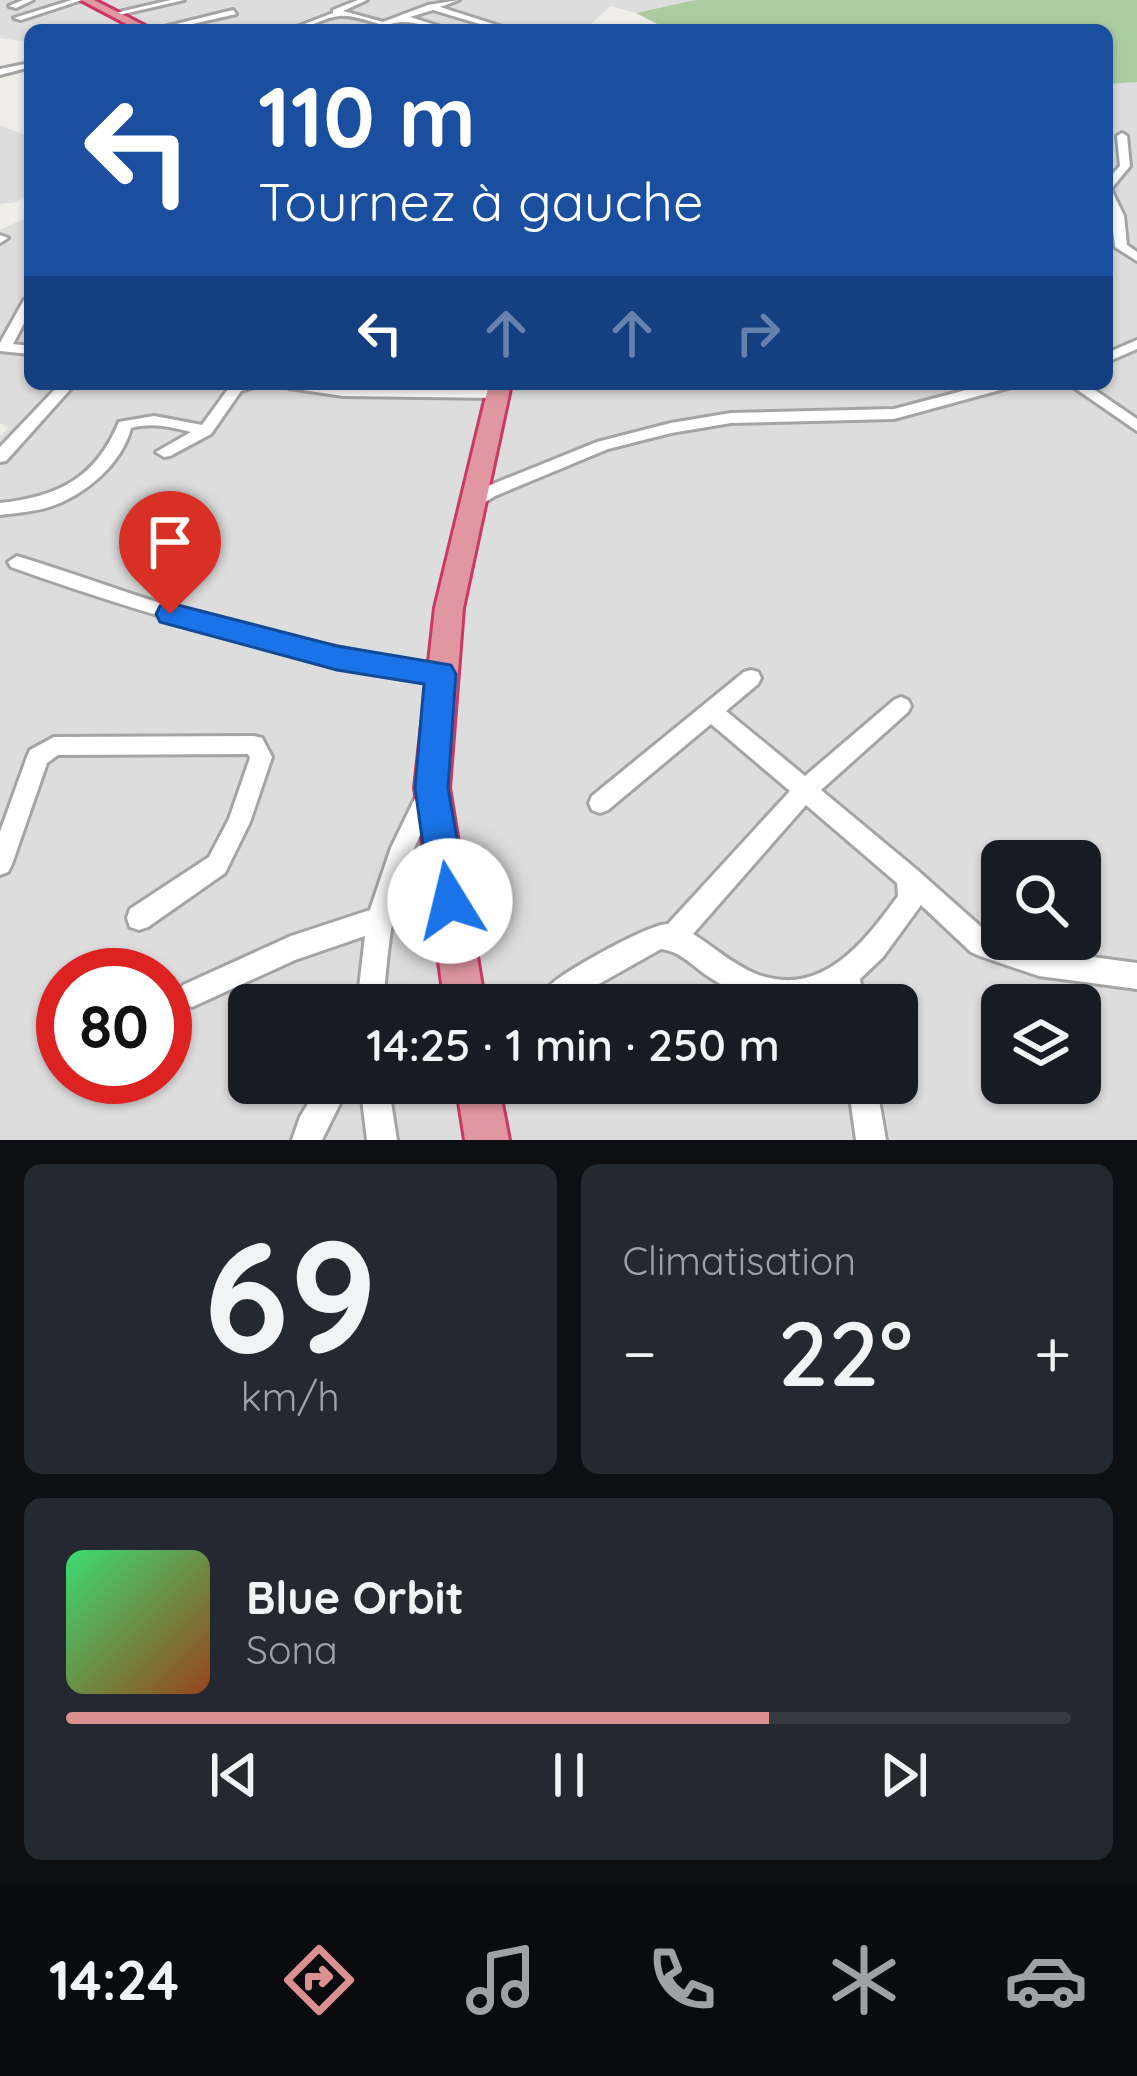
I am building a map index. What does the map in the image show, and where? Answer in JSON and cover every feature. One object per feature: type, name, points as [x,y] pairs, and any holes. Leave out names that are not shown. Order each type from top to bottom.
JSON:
[{"type":"highway","points":[[82,0],[137,24]]},
{"type":"highway","points":[[462,984],[431,788],[449,608],[499,390]]},
{"type":"highway","points":[[480,1104],[487,1140]]},
{"type":"street","points":[[13,6],[29,0]]},
{"type":"street","points":[[18,18],[82,0]]},
{"type":"street","points":[[118,13],[182,0]]},
{"type":"street","points":[[364,0],[335,12],[387,23]]},
{"type":"street","points":[[384,24],[430,3],[452,1]]},
{"type":"street","points":[[430,3],[491,24]]},
{"type":"street","points":[[182,24],[233,12]]},
{"type":"street","points":[[310,24],[341,13]]},
{"type":"street","points":[[404,18],[426,24]]},
{"type":"street","points":[[1122,136],[1131,154]]},
{"type":"street","points":[[1113,198],[1121,247],[1137,257]]},
{"type":"street","points":[[2,347],[24,310]]},
{"type":"street","points":[[0,457],[62,390]]},
{"type":"street","points":[[164,452],[206,431],[235,390]]},
{"type":"street","points":[[330,390],[447,390]]},
{"type":"street","points":[[474,503],[588,451],[671,428],[731,418],[894,414],[984,390]]},
{"type":"street","points":[[1085,390],[1137,426]]},
{"type":"street","points":[[0,509],[53,501],[100,468],[124,440],[124,425],[131,421],[206,431]]},
{"type":"street","points":[[17,562],[129,603],[268,640],[337,658],[440,674]]},
{"type":"street","points":[[600,803],[751,678]]},
{"type":"street","points":[[674,935],[804,791],[901,706]]},
{"type":"street","points":[[712,712],[980,943],[1039,963],[1137,976]]},
{"type":"street","points":[[0,864],[38,757],[54,746],[254,745],[261,757],[217,866],[139,918]]},
{"type":"street","points":[[371,984],[376,920],[396,854],[431,788]]},
{"type":"street","points":[[573,984],[659,936],[674,935],[726,974],[790,995],[828,988],[864,960],[911,898],[908,877]]},
{"type":"street","points":[[192,994],[291,949],[376,920]]},
{"type":"street","points":[[846,974],[847,984]]},
{"type":"street","points":[[308,1140],[324,1104]]},
{"type":"street","points":[[377,1104],[382,1140]]},
{"type":"street","points":[[865,1104],[871,1140]]},
{"type":"shaded area","points":[[0,0],[695,0],[636,13],[610,6],[591,24],[24,24],[24,41],[0,38]]},
{"type":"shaded area","points":[[1137,82],[1137,1140],[0,1140],[0,436],[9,428],[0,423],[0,230],[24,219],[24,390],[1113,390],[1113,84]]},
{"type":"shaded area","points":[[0,125],[24,135],[24,196],[0,204]]},
{"type":"green space","points":[[695,0],[1137,0],[1137,82],[1113,84],[1113,24],[657,24],[636,13]]},
{"type":"route","points":[[170,614],[337,658],[440,674],[431,788],[450,901]]}]
